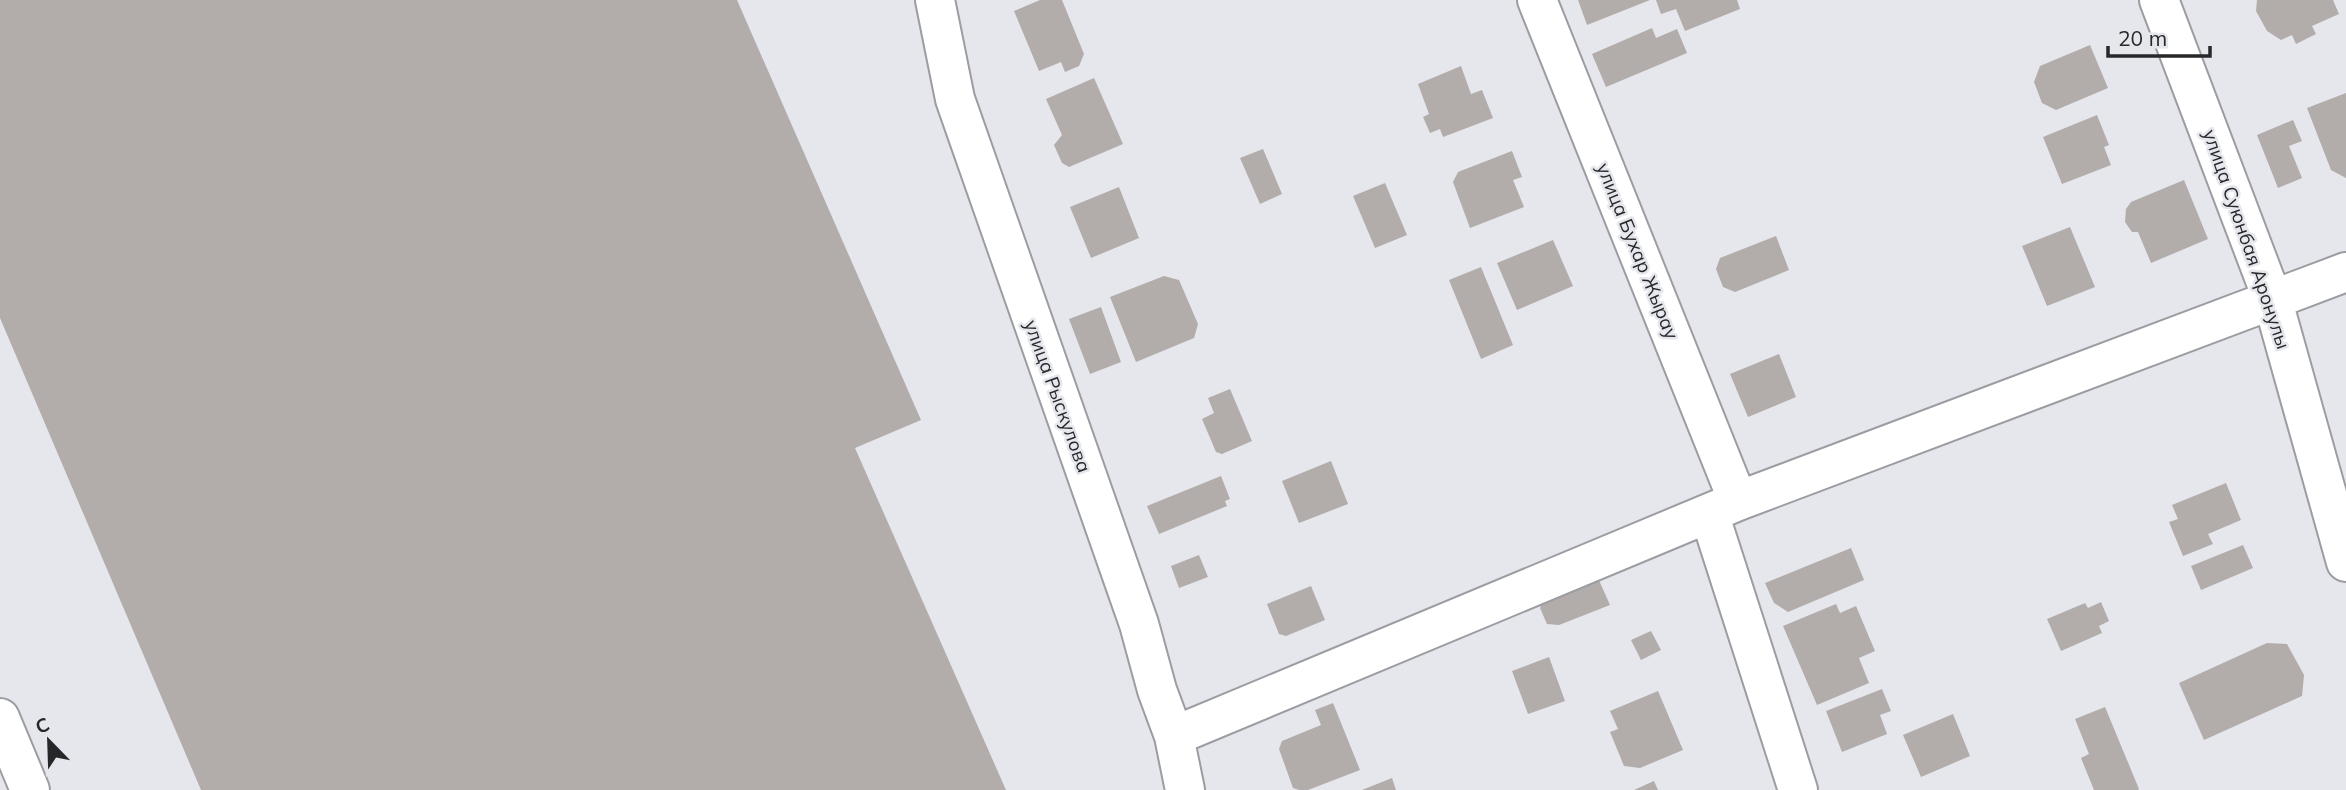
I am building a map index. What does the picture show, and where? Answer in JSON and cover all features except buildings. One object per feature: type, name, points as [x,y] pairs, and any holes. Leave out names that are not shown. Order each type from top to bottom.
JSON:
[{"type":"street","name":"улица Рыскулова","points":[[935,0],[955,99],[1139,624],[1157,690],[1174,736],[1185,790]]},
{"type":"street","name":"улица Бухар Жырау","points":[[1537,0],[1724,507],[1798,790]]},
{"type":"street","name":"улица Суюнбая Аронулы","points":[[2159,0],[2272,299],[2346,562]]},
{"type":"street","points":[[1174,736],[1724,507],[2346,272]]},
{"type":"street","points":[[0,718],[30,790]]}]
